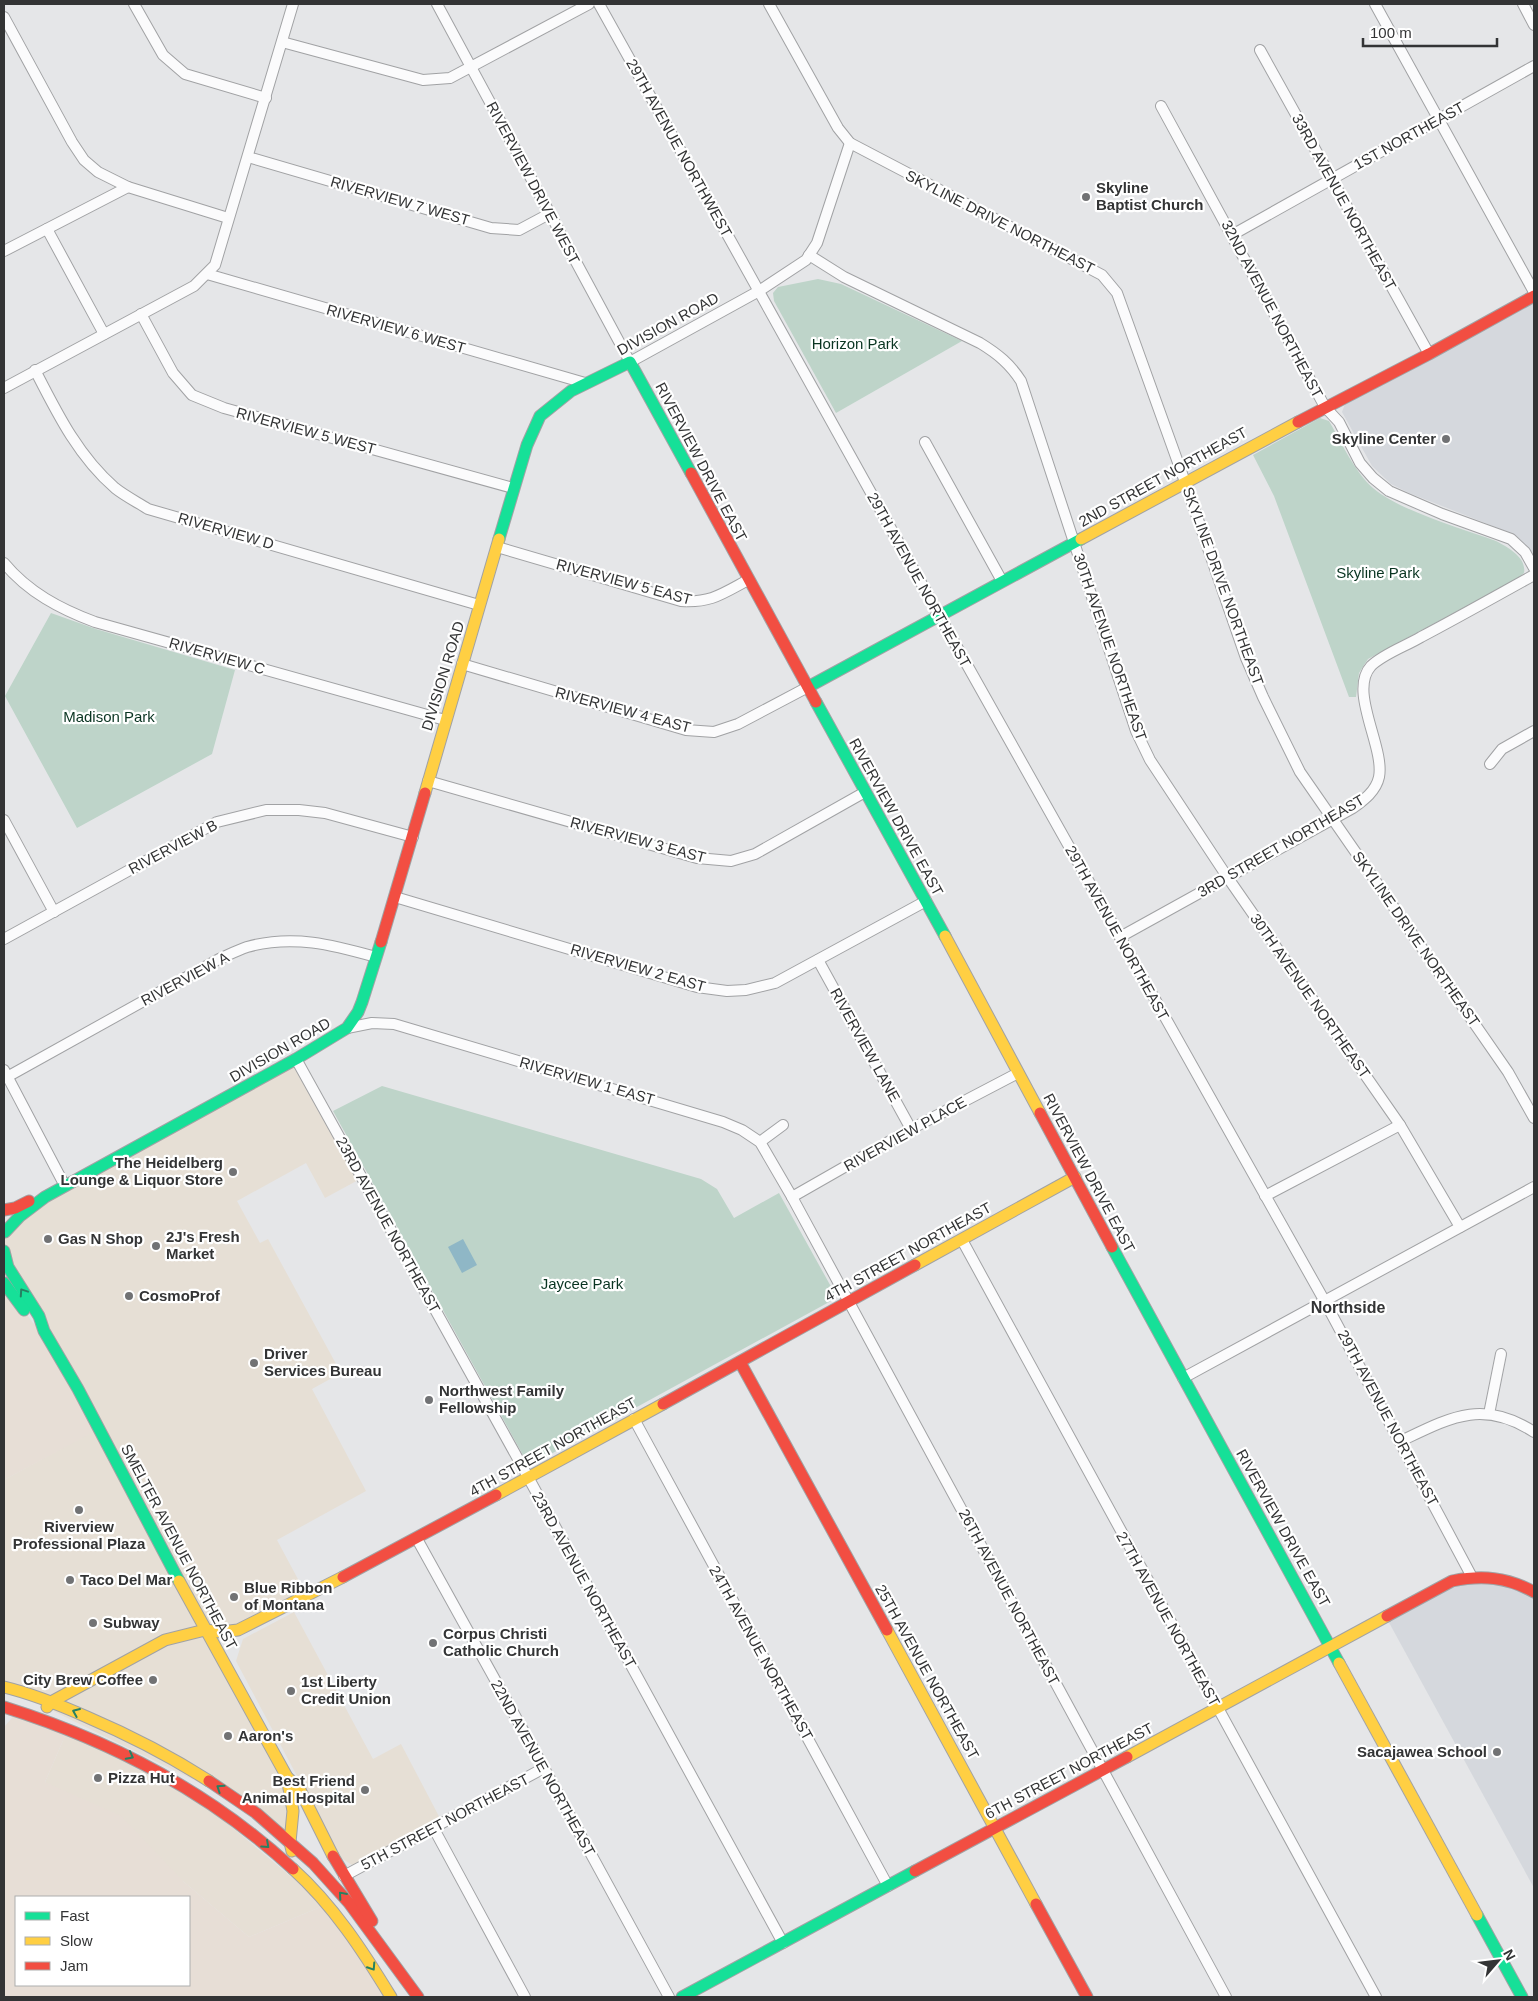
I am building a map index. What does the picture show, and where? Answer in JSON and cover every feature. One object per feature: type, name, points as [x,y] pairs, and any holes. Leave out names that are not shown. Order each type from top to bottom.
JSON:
[{"type":"main road","name":"2ND STREET NORTHEAST","points":[[808,687],[1185,482],[1534,296]]},
{"type":"main road","name":"DIVISION ROAD","points":[[4,1230],[45,1197],[296,1059],[347,1028],[358,1012],[395,897],[444,720],[527,445],[539,418],[557,401],[585,383],[630,362]]},
{"type":"main road","name":"RIVERVIEW DRIVE EAST","points":[[630,362],[748,580],[926,901],[1183,1378],[1522,1997]]},
{"type":"main road","name":"4TH STREET NORTHEAST","points":[[40,1717],[51,1702],[165,1640],[206,1630],[221,1632],[238,1630],[417,1539],[1074,1177]]},
{"type":"main road","name":"DIVISION ROAD","points":[[4,1210],[45,1197]]},
{"type":"main road","name":"SMELTER AVENUE NORTHEAST","points":[[4,1252],[8,1267],[39,1316],[44,1331],[78,1389],[206,1630],[287,1776],[299,1788],[344,1876],[415,1993]]},
{"type":"main road","name":"SMELTER AVENUE NORTHEAST","points":[[4,1283],[33,1323],[44,1331]]},
{"type":"main road","name":"25TH AVENUE NORTHEAST","points":[[740,1362],[1088,1997]]},
{"type":"main road","name":"6TH STREET NORTHEAST","points":[[682,1997],[1452,1581],[1472,1577],[1496,1576],[1534,1592]]},
{"type":"main road","points":[[4,1687],[51,1702],[137,1739],[188,1766],[241,1803],[289,1842],[337,1889],[415,1993]]},
{"type":"main road","points":[[4,1706],[40,1717],[126,1754],[179,1783],[254,1835],[301,1876],[347,1931],[389,1993]]},
{"type":"main road","name":"SMELTER AVENUE NORTHEAST","points":[[287,1776],[293,1815],[292,1833],[289,1842],[301,1876]]},
{"type":"street","points":[[134,4],[163,55],[185,74],[266,98]]},
{"type":"street","points":[[4,388],[194,286],[215,264],[220,255],[228,218],[293,4]]},
{"type":"street","name":"RIVERVIEW DRIVE WEST","points":[[437,4],[630,362]]},
{"type":"street","points":[[282,42],[423,80],[438,81],[450,78],[471,68],[589,4]]},
{"type":"street","name":"29TH AVENUE NORTHWEST","points":[[599,4],[759,291]]},
{"type":"street","points":[[769,4],[829,112],[850,143]]},
{"type":"street","points":[[1375,4],[1534,292]]},
{"type":"street","points":[[1523,4],[1534,25]]},
{"type":"street","points":[[4,17],[72,142],[84,160],[98,172],[128,187],[228,218]]},
{"type":"street","name":"33RD AVENUE NORTHEAST","points":[[1260,50],[1428,354]]},
{"type":"street","name":"1ST NORTHEAST","points":[[1232,234],[1534,66]]},
{"type":"street","name":"32ND AVENUE NORTHEAST","points":[[1161,106],[1325,407]]},
{"type":"street","name":"DIVISION ROAD","points":[[630,362],[759,291],[806,260],[817,243],[850,143]]},
{"type":"street","name":"SKYLINE DRIVE NORTHEAST","points":[[850,143],[1102,276],[1117,293],[1246,658],[1300,772],[1508,1072],[1534,1118]]},
{"type":"street","name":"RIVERVIEW 7 WEST","points":[[248,157],[491,228],[519,230],[549,214]]},
{"type":"street","points":[[4,251],[128,187]]},
{"type":"street","points":[[47,229],[104,334]]},
{"type":"street","name":"30TH AVENUE NORTHEAST","points":[[809,255],[844,277],[980,343],[997,353],[1012,366],[1021,381],[1136,731],[1150,760],[1228,878],[1400,1125],[1460,1227]]},
{"type":"street","name":"RIVERVIEW 6 WEST","points":[[207,274],[585,383]]},
{"type":"street","name":"29TH AVENUE NORTHEAST","points":[[759,291],[1324,1300],[1472,1577]]},
{"type":"street","name":"RIVERVIEW 5 WEST","points":[[142,314],[173,373],[192,395],[224,408],[514,488]]},
{"type":"street","name":"RIVERVIEW D","points":[[35,370],[67,432],[91,464],[116,488],[148,509],[479,605]]},
{"type":"street","points":[[1325,407],[1339,422],[1360,463],[1373,478],[1389,491],[1442,514],[1511,539],[1525,552],[1534,568]]},
{"type":"street","points":[[925,442],[1002,581]]},
{"type":"street","name":"RIVERVIEW 5 EAST","points":[[497,547],[681,600],[699,602],[714,598],[748,580]]},
{"type":"street","name":"RIVERVIEW C","points":[[4,563],[28,587],[48,601],[94,622],[444,720]]},
{"type":"street","name":"3RD STREET NORTHEAST","points":[[1120,937],[1334,819],[1370,795],[1379,777],[1379,757],[1363,681],[1371,666],[1396,650],[1534,575]]},
{"type":"street","name":"RIVERVIEW 4 EAST","points":[[462,664],[686,730],[714,732],[738,724],[808,687]]},
{"type":"street","points":[[1490,764],[1502,749],[1534,732]]},
{"type":"street","name":"RIVERVIEW 3 EAST","points":[[428,781],[697,858],[731,861],[755,854],[865,792]]},
{"type":"street","name":"RIVERVIEW B","points":[[4,939],[216,822],[266,810],[299,810],[325,813],[413,837]]},
{"type":"street","points":[[4,820],[54,912]]},
{"type":"street","name":"RIVERVIEW 2 EAST","points":[[395,897],[697,986],[727,991],[746,990],[775,983],[926,901]]},
{"type":"street","name":"RIVERVIEW A","points":[[6,1073],[219,959],[247,947],[275,942],[307,941],[338,946],[376,957]]},
{"type":"street","name":"RIVERVIEW LANE","points":[[818,960],[911,1129]]},
{"type":"street","name":"RIVERVIEW 1 EAST","points":[[347,1028],[372,1023],[394,1024],[723,1122],[742,1130],[760,1142],[792,1197]]},
{"type":"street","name":"23RD AVENUE NORTHEAST","points":[[296,1059],[528,1477],[783,1943]]},
{"type":"street","points":[[6,1073],[65,1186]]},
{"type":"street","name":"RIVERVIEW PLACE","points":[[792,1197],[911,1129],[1018,1073]]},
{"type":"street","points":[[760,1142],[783,1125]]},
{"type":"street","points":[[1265,1196],[1400,1125]]},
{"type":"street","points":[[1183,1378],[1534,1187]]},
{"type":"street","name":"26TH AVENUE NORTHEAST","points":[[792,1197],[1226,1997]]},
{"type":"street","name":"27TH AVENUE NORTHEAST","points":[[962,1240],[1376,1997]]},
{"type":"street","points":[[1489,1414],[1501,1354]]},
{"type":"street","points":[[1401,1441],[1442,1422],[1462,1416],[1489,1414],[1516,1421],[1534,1432]]},
{"type":"street","name":"24TH AVENUE NORTHEAST","points":[[634,1419],[888,1886]]},
{"type":"street","name":"22ND AVENUE NORTHEAST","points":[[417,1539],[669,1997]]},
{"type":"street","name":"5TH STREET NORTHEAST","points":[[344,1876],[544,1768]]},
{"type":"street","points":[[434,1829],[525,1997]]},
{"type":"shaded area","name":"Skyline Center","points":[[1534,303],[1534,554],[1513,534],[1409,493],[1391,484],[1372,466],[1342,412],[1345,404]]},
{"type":"shaded area","points":[[296,1059],[362,1178],[325,1198],[306,1163],[237,1201],[260,1243],[268,1239],[341,1373],[312,1389],[366,1491],[277,1540],[307,1596],[250,1625],[206,1630],[287,1777],[289,1842],[241,1803],[4,1687],[4,1480],[99,1428],[4,1251],[4,1235],[20,1216]]},
{"type":"shaded area","points":[[4,1283],[33,1323],[44,1331],[99,1429],[4,1480]]},
{"type":"shaded area","name":"Sacajawea School","points":[[1496,1576],[1534,1598],[1534,1888],[1386,1617],[1452,1581]]},
{"type":"shaded area","points":[[294,1612],[373,1759],[401,1744],[443,1824],[358,1869],[340,1857],[236,1661],[243,1639]]},
{"type":"shaded area","points":[[18,1711],[68,1729],[45,1782],[121,1816],[184,1882],[249,1937],[325,1905],[389,1997],[4,1997],[4,1727]]},
{"type":"shaded area","points":[[68,1729],[179,1783],[325,1905],[249,1937],[184,1882],[45,1782]]},
{"type":"green space","name":"Horizon Park","points":[[818,279],[841,284],[962,341],[836,413],[774,301],[773,293],[778,287]]},
{"type":"green space","name":"Skyline Park","points":[[1320,418],[1329,421],[1354,465],[1373,488],[1399,504],[1415,511],[1496,541],[1515,553],[1524,567],[1524,573],[1517,579],[1368,659],[1359,673],[1356,697],[1349,697],[1274,496],[1253,455]]},
{"type":"green space","name":"Madison Park","points":[[51,613],[96,629],[235,670],[212,754],[77,828],[5,696]]},
{"type":"green space","name":"Jaycee Park","points":[[382,1086],[701,1179],[717,1189],[734,1218],[779,1193],[834,1292],[831,1301],[529,1466],[333,1111]]},
{"type":"water","points":[[463,1239],[477,1265],[462,1273],[448,1247]]},
{"type":"traffic: fast","points":[[499,539],[527,445],[540,416],[571,391],[630,362],[691,473]]},
{"type":"traffic: fast","points":[[808,687],[1081,539]]},
{"type":"traffic: fast","points":[[816,702],[945,936]]},
{"type":"traffic: fast","points":[[5,1232],[20,1216],[45,1197],[296,1059],[347,1028],[358,1012],[362,1002],[381,942]]},
{"type":"traffic: fast","points":[[1112,1247],[1339,1663]]},
{"type":"traffic: fast","points":[[4,1251],[8,1267],[39,1316],[44,1331],[78,1389],[179,1581]]},
{"type":"traffic: fast","points":[[4,1283],[24,1310]]},
{"type":"traffic: fast","points":[[682,1997],[915,1871]]},
{"type":"traffic: fast","points":[[1477,1915],[1522,1997]]},
{"type":"traffic: slow","points":[[1081,539],[1298,422]]},
{"type":"traffic: slow","points":[[425,793],[499,539]]},
{"type":"traffic: slow","points":[[945,936],[1040,1113]]},
{"type":"traffic: slow","points":[[915,1265],[1075,1177]]},
{"type":"traffic: slow","points":[[496,1495],[663,1404]]},
{"type":"traffic: slow","points":[[47,1707],[51,1702],[165,1640],[205,1630],[221,1632],[238,1630],[343,1577]]},
{"type":"traffic: slow","points":[[179,1581],[287,1777],[299,1788],[333,1856]]},
{"type":"traffic: slow","points":[[1127,1757],[1387,1616]]},
{"type":"traffic: slow","points":[[887,1630],[1036,1904]]},
{"type":"traffic: slow","points":[[1339,1663],[1477,1915]]},
{"type":"traffic: slow","points":[[4,1687],[46,1700],[103,1724],[164,1755],[209,1781]]},
{"type":"traffic: slow","points":[[287,1777],[293,1811],[290,1842],[292,1851]]},
{"type":"traffic: slow","points":[[293,1869],[334,1913],[370,1963],[391,1997]]},
{"type":"traffic: jam","points":[[1298,422],[1429,354],[1534,296]]},
{"type":"traffic: jam","points":[[691,473],[816,702]]},
{"type":"traffic: jam","points":[[381,942],[425,793]]},
{"type":"traffic: jam","points":[[1040,1113],[1112,1247]]},
{"type":"traffic: jam","points":[[4,1210],[15,1208],[29,1201]]},
{"type":"traffic: jam","points":[[663,1404],[915,1265]]},
{"type":"traffic: jam","points":[[740,1362],[887,1630]]},
{"type":"traffic: jam","points":[[343,1577],[496,1495]]},
{"type":"traffic: jam","points":[[1387,1616],[1452,1581],[1463,1579],[1484,1578],[1504,1580],[1534,1592]]},
{"type":"traffic: jam","points":[[4,1707],[83,1736],[158,1772],[228,1816],[293,1869]]},
{"type":"traffic: jam","points":[[915,1871],[1127,1757]]},
{"type":"traffic: jam","points":[[209,1781],[256,1813],[313,1863],[349,1903],[418,1997]]},
{"type":"traffic: jam","points":[[333,1856],[372,1921]]},
{"type":"traffic: jam","points":[[1036,1904],[1087,1997]]},
{"type":"place","name":"Skyline Baptist Church","points":[[1086,197]]},
{"type":"place","name":"Skyline Center","points":[[1446,439]]},
{"type":"place","name":"The Heidelberg Lounge & Liquor Store","points":[[233,1172]]},
{"type":"place","name":"Gas N Shop","points":[[48,1239]]},
{"type":"place","name":"2J's Fresh Market","points":[[156,1246]]},
{"type":"place","name":"CosmoProf","points":[[129,1296]]},
{"type":"place","name":"Driver Services Bureau","points":[[254,1363]]},
{"type":"place","name":"Northwest Family Fellowship","points":[[429,1400]]},
{"type":"place","name":"Riverview Professional Plaza","points":[[79,1510]]},
{"type":"place","name":"Taco Del Mar","points":[[70,1580]]},
{"type":"place","name":"Blue Ribbon of Montana","points":[[234,1597]]},
{"type":"place","name":"Subway","points":[[93,1623]]},
{"type":"place","name":"Corpus Christi Catholic Church","points":[[433,1643]]},
{"type":"place","name":"City Brew Coffee","points":[[153,1680]]},
{"type":"place","name":"1st Liberty Credit Union","points":[[291,1691]]},
{"type":"place","name":"Aaron's","points":[[228,1736]]},
{"type":"place","name":"Sacajawea School","points":[[1497,1752]]},
{"type":"place","name":"Pizza Hut","points":[[98,1778]]},
{"type":"place","name":"Best Friend Animal Hospital","points":[[365,1790]]},
{"type":"district","name":"Northside","points":[[1348,1307]]}]
